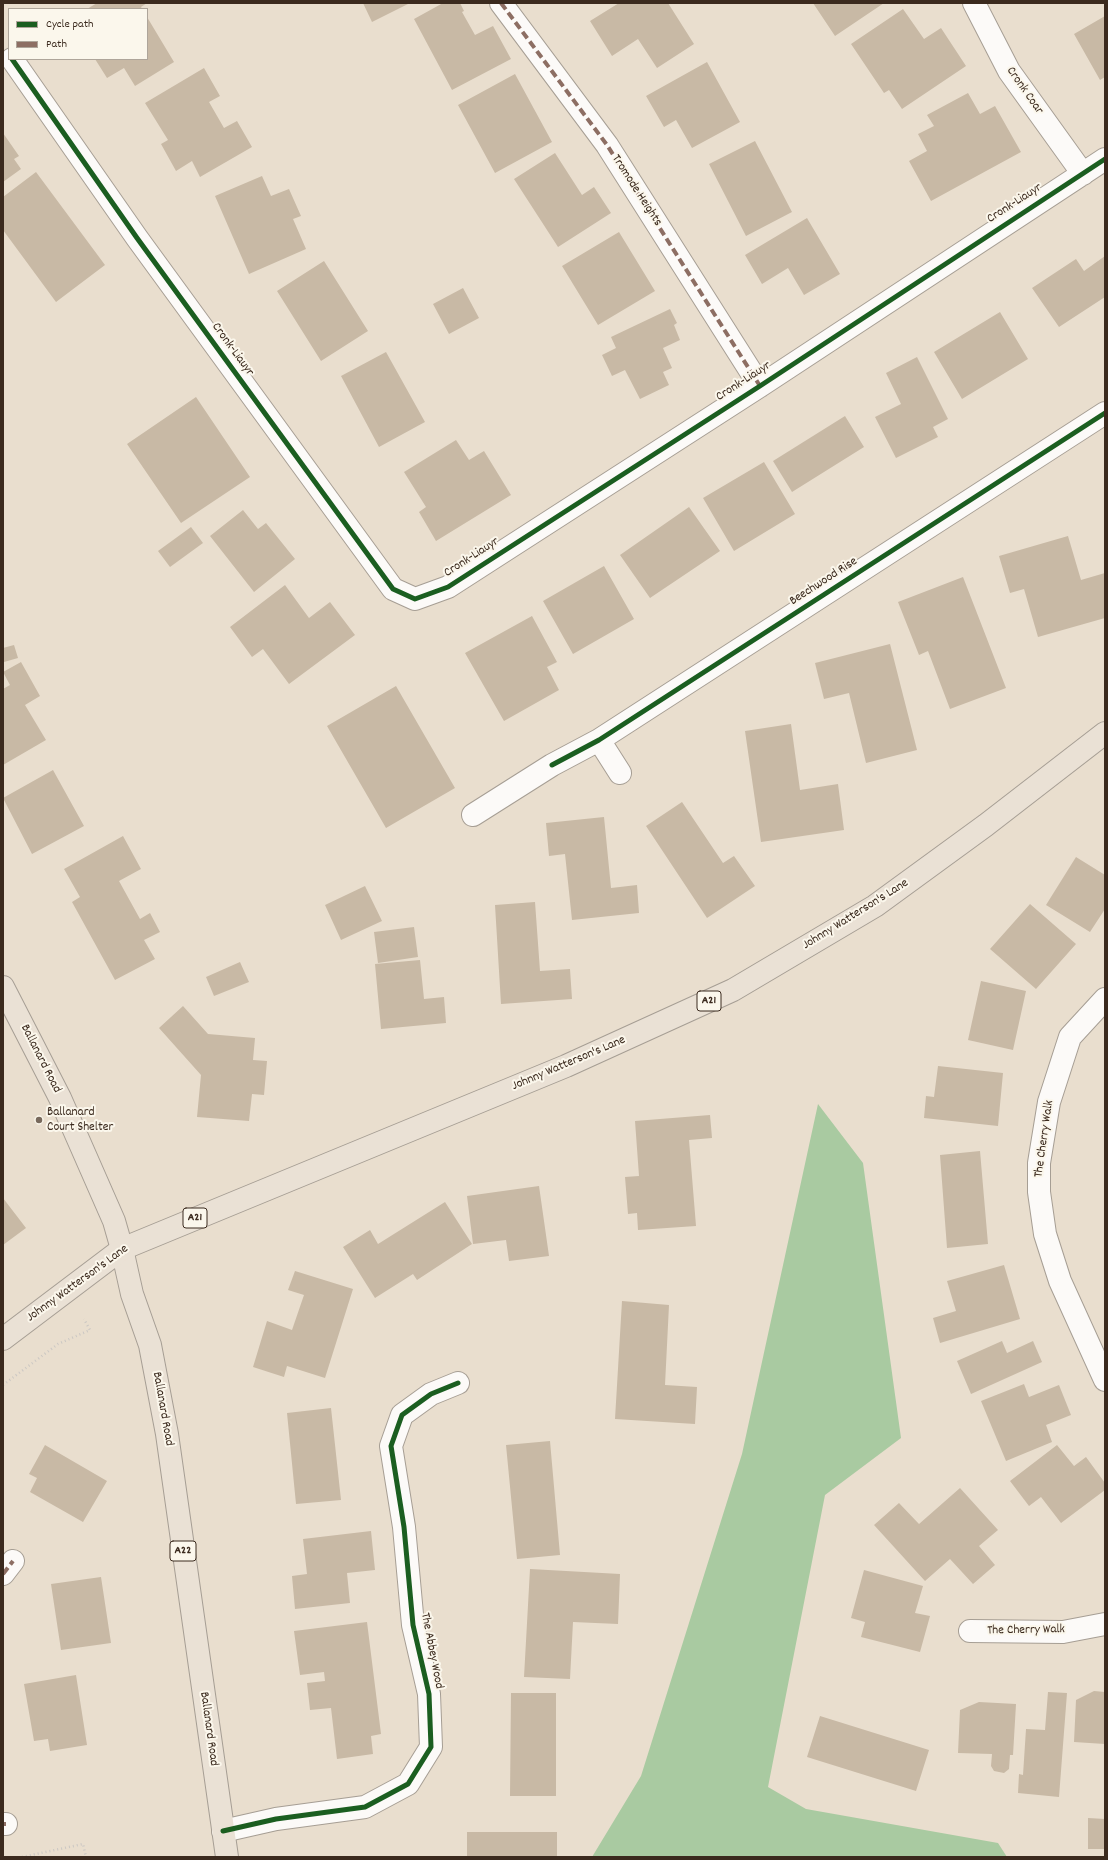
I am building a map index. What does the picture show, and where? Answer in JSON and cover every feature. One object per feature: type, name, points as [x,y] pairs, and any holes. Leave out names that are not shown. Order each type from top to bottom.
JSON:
[{"type":"main road","name":"Johnny Watterson's Lane","points":[[3,1339],[122,1249],[566,1066],[733,990],[875,906],[986,825],[1105,733]]},
{"type":"main road","name":"Ballanard Road","points":[[3,987],[60,1098],[114,1221],[132,1294],[150,1345],[167,1434],[227,1857]]},
{"type":"street","name":"Tromode Heights","points":[[501,3],[607,145],[760,386]]},
{"type":"street","name":"Cronk Coar","points":[[974,3],[1009,71],[1083,174]]},
{"type":"street","name":"Cronk-Liauyr","points":[[13,60],[137,238],[393,589],[415,599],[448,587],[760,386],[1105,159]]},
{"type":"street","name":"Beechwood Rise","points":[[473,815],[552,765],[599,740],[1105,413]]},
{"type":"street","points":[[599,740],[620,773]]},
{"type":"street","name":"The Cherry Walk","points":[[1105,998],[1070,1037],[1049,1102],[1039,1163],[1039,1192],[1045,1234],[1060,1281],[1096,1364],[1105,1380]]},
{"type":"street","name":"The Abbey Wood","points":[[223,1831],[276,1819],[366,1807],[408,1784],[431,1747],[429,1694],[413,1625],[404,1527],[391,1446],[402,1414],[431,1394],[458,1383]]},
{"type":"street","name":"The Cherry Walk","points":[[970,1632],[1063,1632],[1105,1624]]},
{"type":"path","points":[[3,1385],[58,1344],[90,1330],[84,1319]]},
{"type":"path","points":[[22,1857],[83,1844],[86,1857]]},
{"type":"green space","points":[[818,1104],[863,1163],[901,1438],[825,1495],[768,1787],[806,1809],[998,1843],[1007,1857],[592,1857],[641,1776],[742,1454]]},
{"type":"building","points":[[97,3],[147,3],[142,8],[89,8]]},
{"type":"building","points":[[363,3],[410,3],[372,22]]},
{"type":"building","points":[[443,3],[460,3],[464,11],[462,12],[475,35],[493,26],[511,59],[452,90],[414,19]]},
{"type":"building","points":[[619,3],[668,3],[694,44],[657,68],[638,39],[612,56],[590,21]]},
{"type":"building","points":[[813,3],[884,3],[835,36]]},
{"type":"building","points":[[903,9],[924,39],[941,28],[966,66],[902,109],[889,90],[884,93],[851,44]]},
{"type":"building","points":[[1105,16],[1105,77],[1100,80],[1074,34]]},
{"type":"building","points":[[148,19],[174,62],[135,86],[124,68],[107,78],[96,60],[148,60]]},
{"type":"building","points":[[707,62],[740,122],[692,148],[676,120],[664,127],[646,96]]},
{"type":"building","points":[[204,68],[220,96],[209,102],[224,128],[237,121],[252,147],[200,177],[192,161],[176,171],[161,144],[168,140],[145,103]]},
{"type":"building","points":[[515,74],[552,142],[495,173],[458,105]]},
{"type":"building","points":[[968,93],[980,114],[995,106],[1021,152],[931,201],[909,161],[927,151],[918,134],[934,126],[927,115]]},
{"type":"building","points":[[3,133],[19,156],[14,159],[21,169],[3,182]]},
{"type":"building","points":[[755,141],[792,212],[746,236],[709,164]]},
{"type":"building","points":[[555,153],[582,195],[594,187],[611,213],[558,247],[514,179]]},
{"type":"building","points":[[36,172],[105,265],[56,302],[3,230],[3,197]]},
{"type":"building","points":[[262,176],[271,196],[289,189],[301,216],[293,219],[306,249],[249,274],[215,196]]},
{"type":"building","points":[[807,218],[840,274],[804,295],[788,268],[762,284],[745,255]]},
{"type":"building","points":[[619,232],[655,291],[598,325],[562,266]]},
{"type":"building","points":[[1105,256],[1105,297],[1059,327],[1032,288],[1076,259],[1084,271]]},
{"type":"building","points":[[324,261],[368,331],[321,361],[277,291]]},
{"type":"building","points":[[463,288],[479,318],[449,334],[433,304]]},
{"type":"building","points":[[670,309],[677,323],[674,325],[680,340],[663,348],[672,368],[663,372],[669,385],[640,399],[625,370],[612,376],[602,355],[616,348],[611,337]]},
{"type":"building","points":[[1000,312],[1028,359],[962,399],[934,352]]},
{"type":"building","points":[[386,352],[425,422],[379,447],[341,376]]},
{"type":"building","points":[[917,357],[948,419],[933,427],[938,437],[896,458],[875,417],[901,404],[886,373]]},
{"type":"building","points":[[196,397],[250,477],[181,523],[127,444]]},
{"type":"building","points":[[845,416],[864,447],[792,492],[773,461]]},
{"type":"building","points":[[456,440],[469,460],[484,451],[511,495],[436,541],[419,512],[426,507],[404,472]]},
{"type":"building","points":[[764,462],[795,514],[734,551],[703,498]]},
{"type":"building","points":[[689,507],[720,551],[650,598],[620,555]]},
{"type":"building","points":[[243,510],[258,529],[266,523],[295,559],[254,592],[210,536]]},
{"type":"building","points":[[191,527],[203,543],[170,567],[158,551]]},
{"type":"building","points":[[1068,536],[1081,580],[1105,573],[1105,618],[1038,637],[1024,589],[1010,593],[999,556]]},
{"type":"building","points":[[604,566],[634,619],[573,654],[543,601]]},
{"type":"building","points":[[963,577],[1006,688],[950,709],[928,651],[919,655],[898,602]]},
{"type":"building","points":[[285,585],[309,618],[330,602],[355,635],[289,684],[263,649],[252,657],[230,627]]},
{"type":"building","points":[[532,616],[557,662],[547,667],[559,690],[504,721],[465,653]]},
{"type":"building","points":[[890,644],[917,750],[866,763],[849,693],[824,699],[815,663]]},
{"type":"building","points":[[14,645],[18,658],[4,662],[3,648]]},
{"type":"building","points":[[21,662],[40,696],[25,705],[46,740],[3,765],[3,689],[10,685],[3,672]]},
{"type":"building","points":[[396,686],[455,788],[386,828],[327,726]]},
{"type":"building","points":[[791,724],[800,790],[838,784],[844,830],[761,842],[745,731]]},
{"type":"building","points":[[53,770],[84,826],[32,854],[3,798]]},
{"type":"building","points":[[682,802],[723,863],[734,856],[755,886],[707,918],[646,826]]},
{"type":"building","points":[[604,817],[611,888],[637,885],[639,913],[572,920],[565,854],[549,856],[546,823]]},
{"type":"building","points":[[123,836],[141,869],[119,881],[140,919],[150,913],[160,932],[144,940],[155,959],[115,980],[72,902],[80,897],[64,869]]},
{"type":"building","points":[[1076,857],[1105,875],[1105,909],[1090,932],[1046,905]]},
{"type":"building","points":[[365,886],[382,921],[341,940],[325,905]]},
{"type":"building","points":[[535,902],[540,971],[570,969],[572,999],[501,1004],[495,905]]},
{"type":"building","points":[[1030,904],[1076,944],[1036,989],[990,949]]},
{"type":"building","points":[[414,927],[418,957],[378,963],[374,932]]},
{"type":"building","points":[[420,960],[424,999],[444,997],[446,1023],[381,1029],[375,964]]},
{"type":"building","points":[[240,962],[249,982],[214,996],[206,977]]},
{"type":"building","points":[[981,981],[1026,991],[1013,1050],[968,1040]]},
{"type":"building","points":[[183,1006],[208,1034],[255,1038],[253,1060],[267,1061],[264,1095],[252,1094],[249,1121],[197,1117],[201,1075],[159,1028]]},
{"type":"building","points":[[938,1066],[1003,1073],[998,1126],[924,1118],[926,1096],[934,1097]]},
{"type":"building","points":[[710,1115],[712,1138],[689,1140],[696,1226],[638,1230],[637,1213],[628,1214],[625,1177],[639,1176],[635,1121]]},
{"type":"building","points":[[980,1151],[988,1244],[947,1248],[940,1155]]},
{"type":"building","points":[[539,1186],[549,1256],[509,1261],[506,1240],[473,1244],[467,1196]]},
{"type":"building","points":[[3,1198],[26,1228],[3,1245]]},
{"type":"building","points":[[445,1202],[472,1244],[417,1280],[413,1274],[375,1298],[343,1247],[370,1230],[378,1244]]},
{"type":"building","points":[[1004,1265],[1020,1319],[940,1343],[933,1318],[956,1311],[947,1281]]},
{"type":"building","points":[[295,1271],[353,1289],[325,1378],[287,1366],[284,1377],[253,1367],[267,1321],[292,1330],[304,1295],[288,1290]]},
{"type":"building","points":[[622,1301],[669,1305],[665,1385],[697,1387],[695,1424],[615,1419]]},
{"type":"building","points":[[1002,1341],[1007,1353],[1033,1341],[1042,1362],[971,1394],[957,1361]]},
{"type":"building","points":[[1024,1384],[1029,1397],[1059,1385],[1071,1415],[1046,1425],[1052,1442],[1006,1461],[981,1401]]},
{"type":"building","points":[[331,1408],[341,1500],[296,1504],[287,1413]]},
{"type":"building","points":[[550,1441],[560,1555],[517,1559],[506,1445]]},
{"type":"building","points":[[45,1445],[107,1481],[83,1522],[30,1492],[37,1478],[29,1474]]},
{"type":"building","points":[[1057,1445],[1074,1466],[1086,1457],[1105,1483],[1105,1490],[1061,1523],[1041,1497],[1029,1506],[1010,1481]]},
{"type":"building","points":[[960,1488],[998,1530],[979,1546],[995,1565],[973,1584],[950,1559],[925,1581],[874,1525],[899,1503],[919,1524]]},
{"type":"building","points":[[371,1531],[375,1570],[347,1573],[350,1603],[295,1609],[292,1576],[307,1574],[303,1539]]},
{"type":"building","points":[[530,1569],[620,1574],[618,1624],[573,1622],[570,1679],[524,1677]]},
{"type":"building","points":[[864,1570],[923,1586],[915,1613],[930,1616],[920,1652],[861,1637],[865,1622],[851,1618]]},
{"type":"building","points":[[101,1577],[111,1643],[61,1650],[51,1584]]},
{"type":"building","points":[[367,1622],[381,1734],[371,1736],[373,1754],[337,1759],[331,1708],[310,1710],[307,1683],[325,1681],[324,1672],[300,1675],[294,1631]]},
{"type":"building","points":[[76,1675],[87,1745],[50,1751],[48,1739],[34,1741],[24,1684]]},
{"type":"building","points":[[1094,1691],[1105,1692],[1105,1744],[1074,1742],[1076,1700]]},
{"type":"building","points":[[1048,1692],[1067,1693],[1059,1797],[1018,1793],[1019,1774],[1023,1775],[1026,1729],[1045,1730]]},
{"type":"building","points":[[511,1693],[556,1693],[556,1796],[510,1796]]},
{"type":"building","points":[[979,1702],[1016,1704],[1013,1755],[1010,1755],[1009,1769],[1004,1773],[994,1771],[991,1766],[992,1754],[958,1753],[960,1710]]},
{"type":"building","points":[[820,1716],[929,1750],[916,1791],[807,1757]]},
{"type":"building","points":[[1088,1818],[1105,1819],[1105,1849],[1088,1849]]},
{"type":"building","points":[[467,1832],[557,1832],[557,1857],[467,1857]]},
{"type":"marked path","points":[[501,3],[607,145],[760,386]]},
{"type":"marked path","points":[[3,1574],[13,1561]]},
{"type":"cycle path","points":[[13,60],[137,238],[393,589],[415,599],[448,587],[760,386],[1105,159]]},
{"type":"cycle path","points":[[552,765],[599,740],[1105,413]]},
{"type":"cycle path","points":[[223,1831],[276,1819],[365,1807],[408,1784],[431,1747],[429,1694],[413,1625],[404,1527],[391,1446],[402,1415],[431,1394],[458,1383]]},
{"type":"place","name":"Ballanard Court Shelter","points":[[39,1120]]}]
